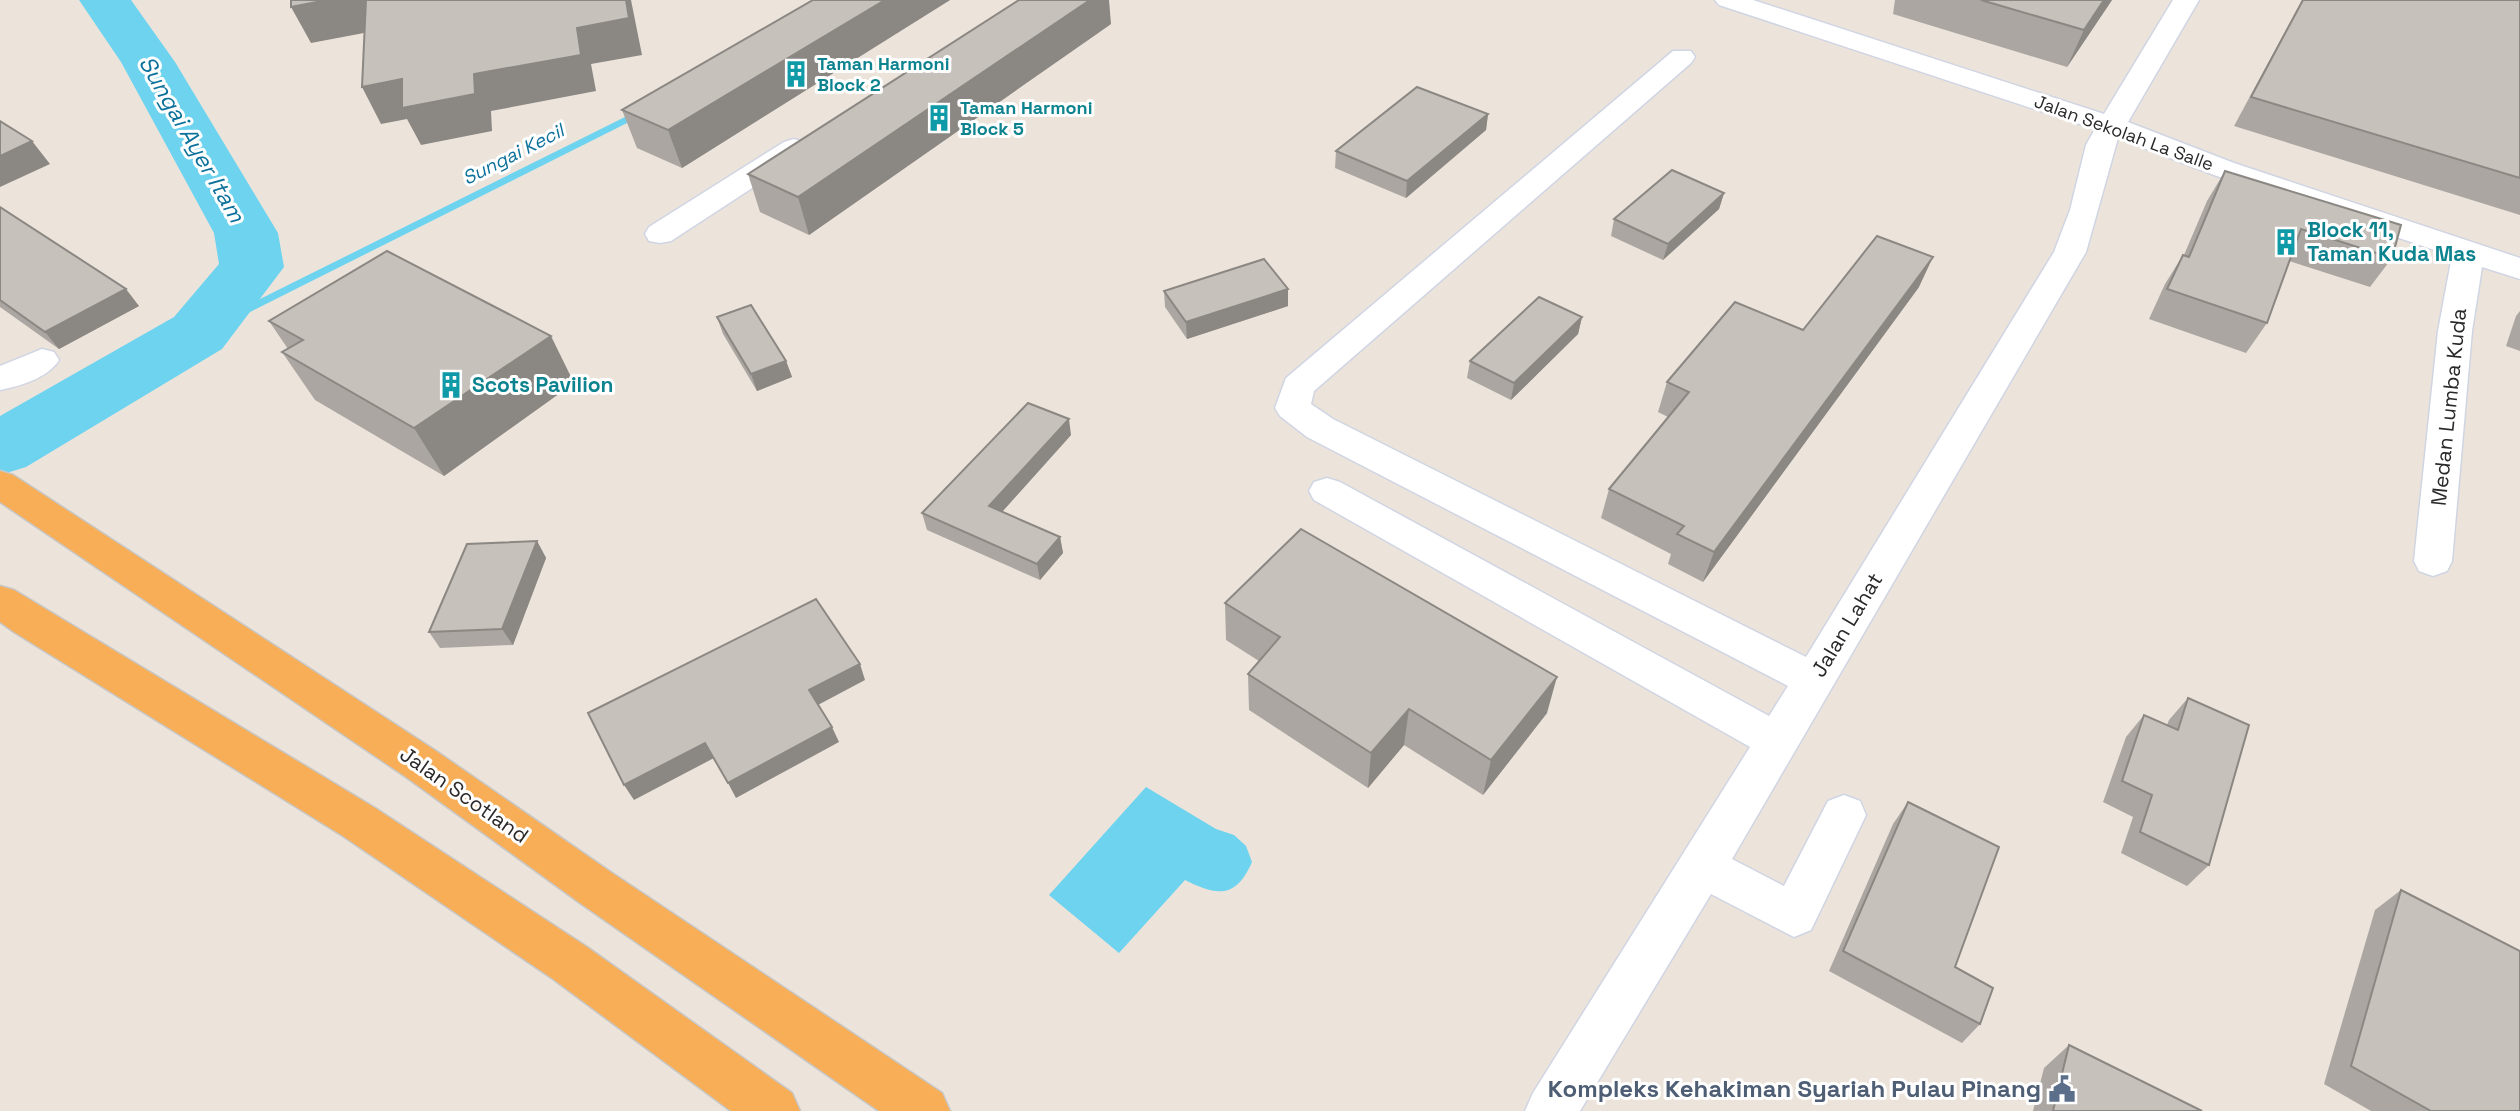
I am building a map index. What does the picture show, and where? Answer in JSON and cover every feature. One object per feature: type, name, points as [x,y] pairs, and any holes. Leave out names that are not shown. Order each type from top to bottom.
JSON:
[{"type":"highway","name":"Jalan Scotland","points":[[1,485],[421,764],[596,888],[924,1111]]},
{"type":"highway","points":[[0,601],[28,621],[359,822],[570,963],[774,1111]]},
{"type":"street","name":"Jalan Sekolah La Salle","points":[[1728,0],[2110,125],[2224,169],[2520,269]]},
{"type":"street","name":"Jalan Lahat","points":[[1551,1111],[1702,866],[1775,740],[1814,680],[2070,252],[2085,210],[2100,145],[2186,0]]},
{"type":"street","points":[[1682,57],[1298,386],[1292,408],[1320,428],[1814,680]]},
{"type":"street","points":[[660,234],[819,133]]},
{"type":"street","name":"Medan Lumba Kuda","points":[[2433,561],[2455,331],[2468,253]]},
{"type":"street","points":[[0,378],[12,376],[42,360]]},
{"type":"street","points":[[1326,491],[1775,740]]},
{"type":"street","points":[[1702,866],[1794,915],[1844,815]]},
{"type":"water","points":[[1146,787],[1216,829],[1234,835],[1246,846],[1252,862],[1239,883],[1224,891],[1207,889],[1185,880],[1119,953],[1049,895]]},
{"type":"building","points":[[291,0],[327,0],[291,7]]},
{"type":"building","points":[[366,0],[626,0],[629,18],[577,28],[581,55],[474,74],[475,94],[402,108],[402,79],[362,87]]},
{"type":"building","points":[[813,0],[885,0],[668,130],[622,110]]},
{"type":"building","points":[[1019,0],[1090,0],[798,197],[748,174]]},
{"type":"building","points":[[1981,0],[2104,0],[2084,30]]},
{"type":"building","points":[[2303,0],[2520,0],[2520,178],[2251,97]]},
{"type":"building","points":[[1417,87],[1488,114],[1407,181],[1336,151]]},
{"type":"building","points":[[0,121],[32,141],[0,156]]},
{"type":"building","points":[[1672,170],[1724,193],[1668,244],[1614,219]]},
{"type":"building","points":[[2225,171],[2401,225],[2392,258],[2301,229],[2267,323],[2167,289],[2183,255],[2189,257]]},
{"type":"building","points":[[0,207],[126,289],[45,332],[0,300]]},
{"type":"building","points":[[1877,236],[1933,257],[1714,552],[1677,534],[1684,526],[1609,489],[1689,392],[1667,382],[1735,302],[1803,330]]},
{"type":"building","points":[[387,251],[551,336],[414,428],[282,352],[303,340],[269,321]]},
{"type":"building","points":[[1264,259],[1288,289],[1186,322],[1164,291]]},
{"type":"building","points":[[1539,297],[1582,317],[1514,383],[1470,361]]},
{"type":"building","points":[[751,305],[786,361],[751,374],[717,317]]},
{"type":"building","points":[[1028,403],[1069,419],[989,506],[1060,537],[1037,564],[922,513]]},
{"type":"building","points":[[1301,529],[1557,677],[1491,760],[1409,709],[1371,753],[1248,674],[1280,637],[1225,603]]},
{"type":"building","points":[[537,541],[502,629],[429,632],[467,544]]},
{"type":"building","points":[[816,599],[860,664],[809,690],[832,727],[728,783],[705,743],[624,785],[588,713]]},
{"type":"building","points":[[2188,698],[2249,725],[2209,865],[2140,832],[2152,795],[2122,781],[2144,715],[2178,730]]},
{"type":"building","points":[[1908,802],[1999,847],[1955,967],[1993,988],[1980,1024],[1843,951]]},
{"type":"building","points":[[2401,890],[2520,951],[2520,1111],[2431,1111],[2351,1066]]},
{"type":"building","points":[[2069,1045],[2202,1111],[2053,1111]]},
{"type":"waterway","name":"Sungai Ayer Itam","points":[[0,449],[198,333],[252,267],[246,233],[148,62],[105,0]]},
{"type":"waterway","name":"Sungai Kecil","points":[[198,333],[641,112]]},
{"type":"place","name":"Taman Harmoni Block 2","points":[[796,74]]},
{"type":"place","name":"Taman Harmoni Block 5","points":[[939,118]]},
{"type":"place","name":"Block 11, Taman Kuda Mas","points":[[2286,242]]},
{"type":"place","name":"Scots Pavilion","points":[[451,385]]},
{"type":"place","name":"Kompleks Kehakiman Syariah Pulau Pinang","points":[[2062,1089]]}]
